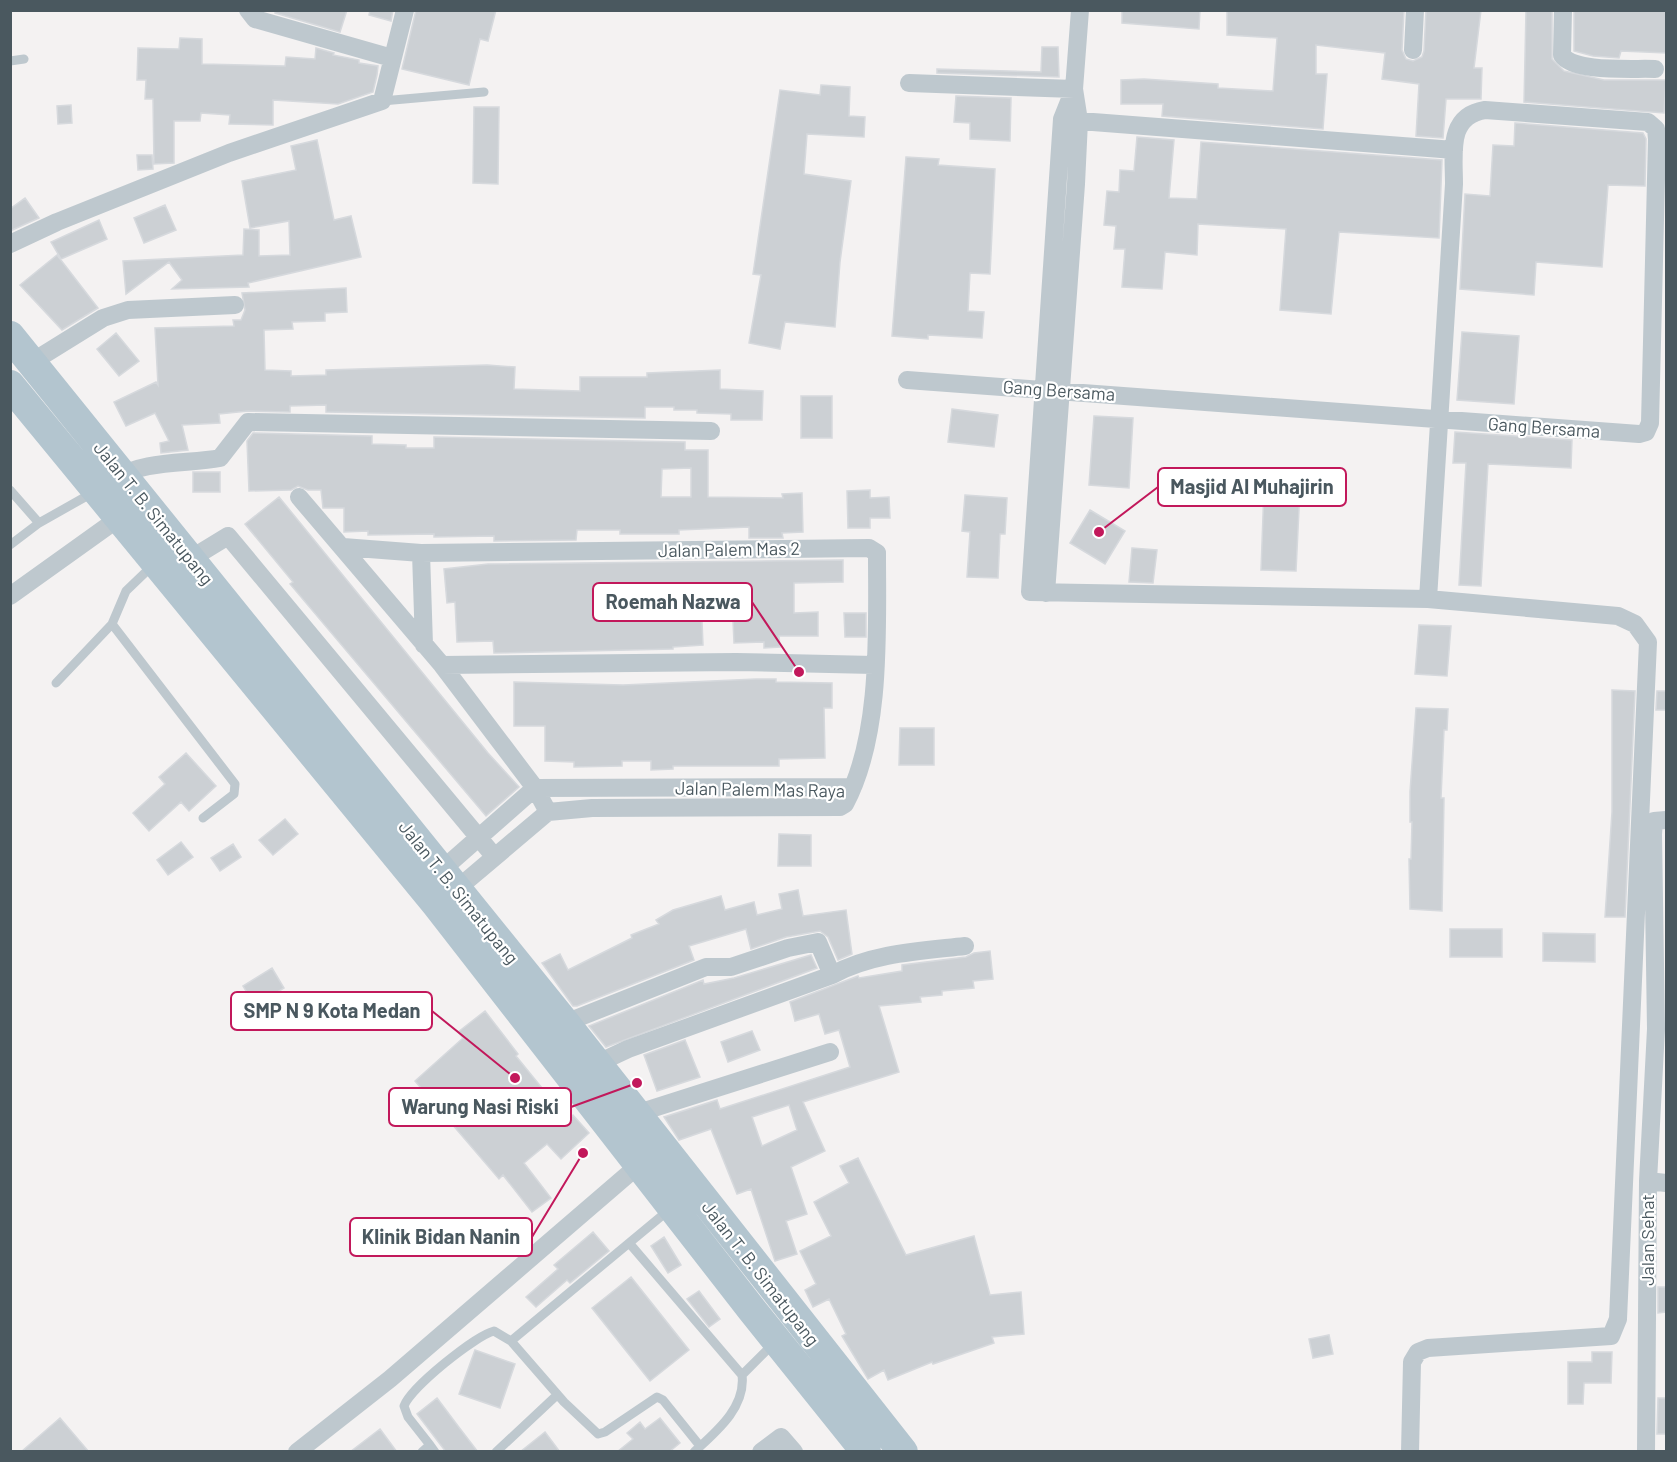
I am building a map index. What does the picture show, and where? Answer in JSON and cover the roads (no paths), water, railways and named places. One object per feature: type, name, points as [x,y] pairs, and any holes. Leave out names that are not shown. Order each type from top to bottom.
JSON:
[{"type":"main road","name":"Jalan T. B. Simatupang","points":[[10,336],[122,474],[132,509],[156,562],[439,888],[565,1023],[903,1452]]},
{"type":"main road","name":"Jalan T. B. Simatupang","points":[[10,385],[97,491],[132,509],[192,558],[439,888],[672,1207],[866,1452]]},
{"type":"street","points":[[248,10],[255,19],[392,58]]},
{"type":"street","points":[[10,244],[57,222],[229,153],[334,116],[382,102],[405,10]]},
{"type":"street","points":[[1080,10],[1059,285],[1043,388],[1046,593],[1428,598],[1618,616],[1635,624],[1648,642],[1618,1319],[1611,1336],[1428,1348],[1418,1352],[1412,1362],[1410,1452]]},
{"type":"street","points":[[1413,50],[1415,10]]},
{"type":"street","points":[[1563,10],[1562,47],[1565,60],[1582,67],[1655,69]]},
{"type":"street","points":[[909,82],[1074,89]]},
{"type":"street","name":"Gang Bersama","points":[[907,380],[1062,389],[1440,420],[1639,434],[1646,432],[1650,423],[1656,139],[1653,124],[1485,110],[1470,112],[1462,120],[1456,132],[1454,150]]},
{"type":"street","points":[[1070,120],[1454,150],[1428,598]]},
{"type":"street","points":[[1044,505],[1062,389],[1059,285]]},
{"type":"street","points":[[32,362],[103,318],[128,310],[235,305]]},
{"type":"street","points":[[97,491],[122,474],[143,467],[191,464],[220,458],[248,422],[711,431]]},
{"type":"street","points":[[299,496],[442,665],[535,788],[548,812],[494,856],[439,888]]},
{"type":"street","points":[[10,596],[132,509]]},
{"type":"street","points":[[192,558],[228,536],[494,856]]},
{"type":"street","name":"Jalan Palem Mas 2","points":[[343,547],[421,553],[869,548],[877,553],[877,646],[870,732],[864,758],[853,787]]},
{"type":"street","points":[[421,553],[424,645]]},
{"type":"street","points":[[442,665],[736,662],[874,665]]},
{"type":"street","name":"Jalan Palem Mas Raya","points":[[535,788],[853,787],[845,804],[840,807],[592,808],[548,812]]},
{"type":"street","points":[[439,888],[479,837],[535,788]]},
{"type":"street","name":"Jalan Sehat","points":[[1646,1452],[1648,1181],[1660,1089],[1661,1030],[1653,834],[1654,821],[1666,820]]},
{"type":"street","points":[[565,1023],[706,967],[731,967],[789,948],[818,942],[832,975]]},
{"type":"street","points":[[596,1064],[628,1049],[832,975],[851,964],[900,954],[965,946]]},
{"type":"street","points":[[635,1114],[830,1052]]},
{"type":"street","points":[[297,1452],[390,1379],[640,1164]]},
{"type":"street","points":[[1648,1181],[1666,1183]]},
{"type":"street","points":[[761,1452],[781,1437],[794,1452]]},
{"type":"lane","points":[[10,61],[24,59]]},
{"type":"lane","points":[[382,102],[484,92]]},
{"type":"lane","points":[[10,490],[39,523]]},
{"type":"lane","points":[[10,545],[39,523],[97,491]]},
{"type":"lane","points":[[56,683],[112,624],[126,591],[156,562]]},
{"type":"lane","points":[[112,624],[235,784],[234,794],[203,818]]},
{"type":"lane","points":[[511,1341],[672,1207]]},
{"type":"lane","points":[[422,1452],[433,1448],[408,1417],[404,1406],[407,1399],[479,1336],[494,1331],[511,1341],[557,1395],[601,1434],[657,1397],[663,1400],[697,1449],[739,1405],[743,1392],[742,1375],[630,1244]]},
{"type":"lane","points":[[742,1375],[778,1340]]},
{"type":"lane","points":[[496,1452],[507,1448],[557,1395]]},
{"type":"place","name":"Masjid Al Muhajirin","points":[[1099,532]]},
{"type":"place","name":"Roemah Nazwa","points":[[799,672]]},
{"type":"place","name":"SMP N 9 Kota Medan","points":[[515,1078]]},
{"type":"place","name":"Warung Nasi Riski","points":[[637,1083]]},
{"type":"place","name":"Klinik Bidan Nanin","points":[[583,1153]]}]
